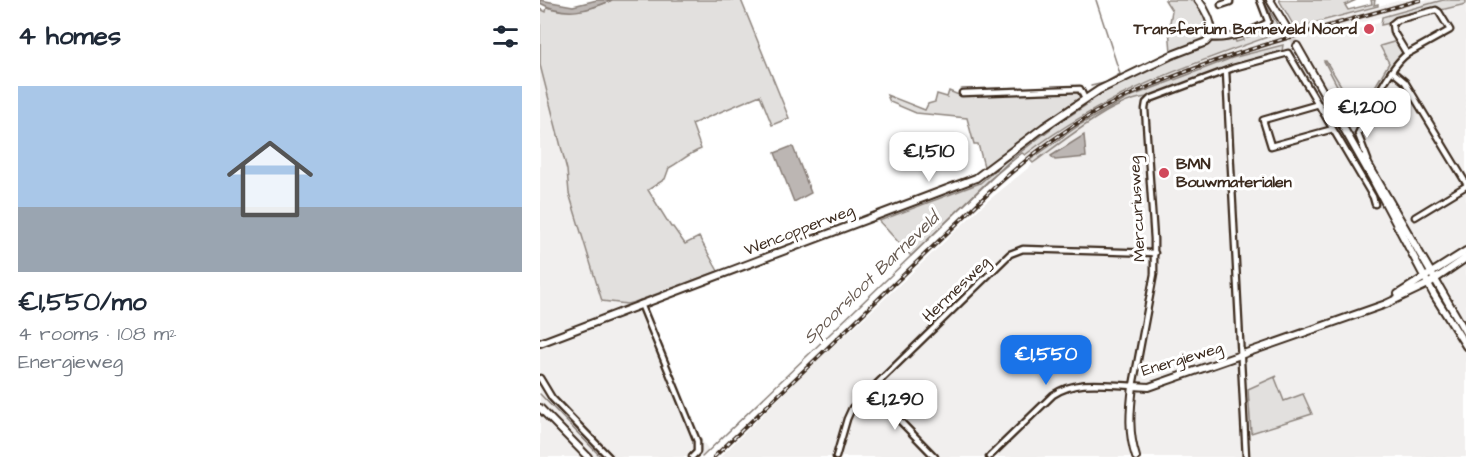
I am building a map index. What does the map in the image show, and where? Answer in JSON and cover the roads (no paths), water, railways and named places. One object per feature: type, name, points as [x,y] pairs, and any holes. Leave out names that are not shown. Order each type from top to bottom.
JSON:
[{"type":"street","points":[[1198,0],[1208,13],[1213,34],[1211,38]]},
{"type":"street","points":[[1221,5],[1230,0]]},
{"type":"street","name":"Wencopperweg","points":[[540,343],[976,178],[1085,99],[1135,72],[1211,38],[1218,39],[1238,34],[1267,23],[1260,0]]},
{"type":"street","points":[[1272,0],[1289,30]]},
{"type":"street","points":[[1369,164],[1358,134],[1364,119],[1398,63],[1407,54],[1449,30],[1438,10],[1397,20],[1392,24],[1393,31],[1407,54]]},
{"type":"street","points":[[1466,333],[1298,46],[1372,178],[1426,281],[1466,346]]},
{"type":"street","points":[[1246,457],[1226,71],[1288,53],[1375,204]]},
{"type":"street","name":"Mercuriusweg","points":[[1136,457],[1130,436],[1129,416],[1154,274],[1155,253],[1145,109],[1147,102],[1154,97],[1226,71]]},
{"type":"street","points":[[1393,72],[1405,82],[1466,184],[1415,217]]},
{"type":"street","points":[[962,93],[1080,89],[1085,99]]},
{"type":"street","points":[[1319,104],[1263,120],[1271,146],[1333,129]]},
{"type":"street","name":"Hermesweg","points":[[836,457],[850,412],[1014,251],[1023,249],[1155,253]]},
{"type":"street","points":[[1433,277],[1466,251]]},
{"type":"street","points":[[1433,277],[1466,258]]},
{"type":"street","name":"Energieweg","points":[[989,457],[1053,395],[1066,387],[1083,384],[1149,387],[1366,311],[1433,277]]},
{"type":"street","points":[[641,304],[697,441],[697,452],[692,457]]},
{"type":"street","points":[[540,378],[552,398],[609,457]]},
{"type":"street","points":[[870,390],[935,457]]},
{"type":"street","points":[[540,410],[586,457]]},
{"type":"waterway","name":"Spoorsloot Barneveld","points":[[1096,0],[1120,74],[1108,81]]},
{"type":"waterway","name":"Spoorsloot Barneveld","points":[[1091,86],[1104,83]]},
{"type":"waterway","name":"Spoorsloot Barneveld","points":[[702,457],[1014,157],[1089,103],[1090,100]]},
{"type":"waterway","points":[[540,394],[601,457]]},
{"type":"tunnel","points":[[1288,30],[1297,46]]},
{"type":"railway","points":[[714,457],[996,186],[1043,147],[1081,121],[1138,91],[1215,61],[1420,0]]},
{"type":"place","name":"Transferium Barneveld Noord","points":[[1369,29]]},
{"type":"place","name":"BMN Bouwmaterialen","points":[[1164,173]]}]
